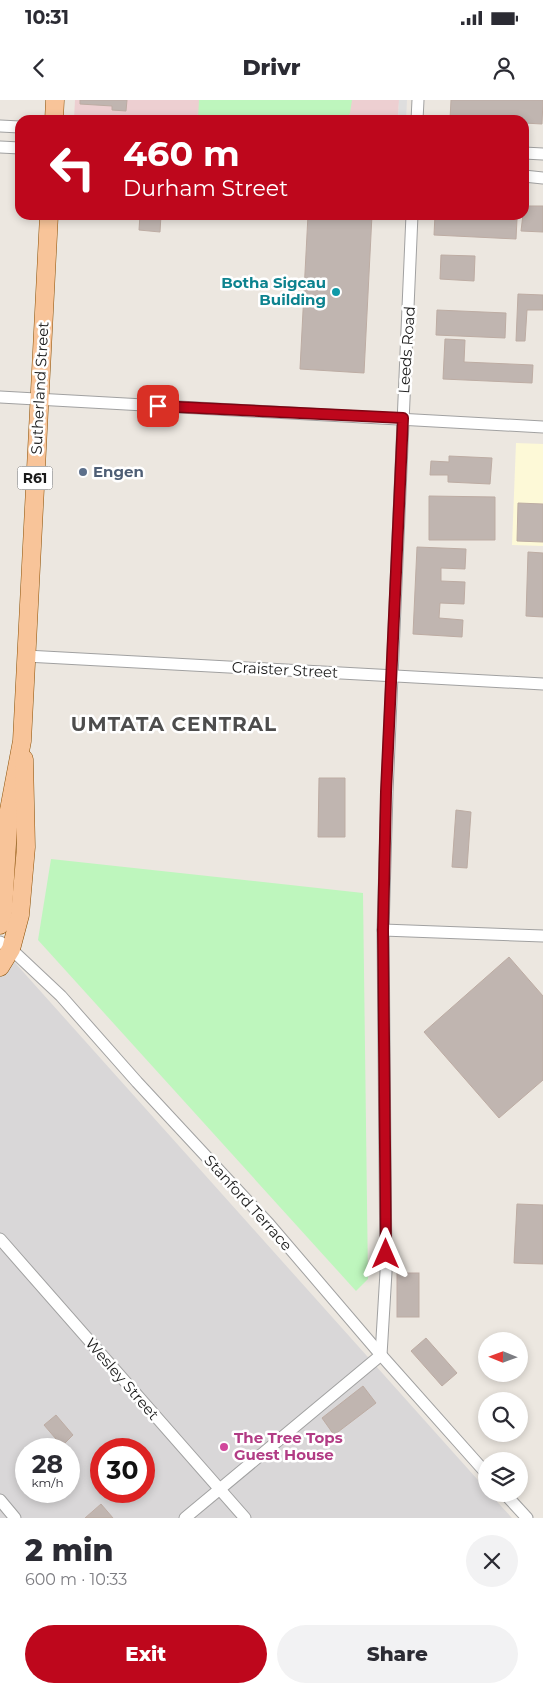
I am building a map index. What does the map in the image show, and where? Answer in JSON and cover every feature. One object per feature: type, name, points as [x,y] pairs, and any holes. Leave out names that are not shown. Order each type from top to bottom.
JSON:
[{"type":"main road","points":[[54,115],[55,100]]},
{"type":"main road","name":"Sutherland Street","points":[[0,925],[4,905],[9,810],[22,741],[49,220]]},
{"type":"main road","name":"Sutherland Street","points":[[0,967],[6,945],[20,915],[26,847],[26,781],[22,741]]},
{"type":"street","points":[[417,115],[418,100]]},
{"type":"street","points":[[0,126],[15,127]]},
{"type":"street","points":[[0,147],[15,148]]},
{"type":"street","points":[[529,154],[543,154]]},
{"type":"street","points":[[529,177],[543,178]]},
{"type":"street","name":"Leeds Road","points":[[380,1355],[386,1272],[383,930],[412,220]]},
{"type":"street","points":[[0,397],[543,427]]},
{"type":"street","name":"Craister Street","points":[[26,656],[543,684]]},
{"type":"street","points":[[383,930],[543,936]]},
{"type":"street","name":"Stanford Terrace","points":[[6,945],[61,996],[137,1082],[269,1224],[380,1355],[478,1464]]},
{"type":"street","name":"Wesley Street","points":[[0,1239],[245,1518]]},
{"type":"street","points":[[185,1518],[218,1488],[380,1355]]},
{"type":"street","points":[[0,1500],[15,1518]]},
{"type":"street","points":[[512,1502],[527,1518]]},
{"type":"shaded area","points":[[75,100],[399,100],[398,115],[74,115]]},
{"type":"shaded area","points":[[399,100],[407,100],[406,115],[398,115]]},
{"type":"shaded area","points":[[516,443],[543,444],[543,546],[512,545]]},
{"type":"shaded area","points":[[0,946],[478,1480],[478,1502],[497,1502],[512,1518],[0,1518]]},
{"type":"green space","points":[[199,100],[352,100],[349,115],[198,115]]},
{"type":"green space","points":[[51,859],[363,893],[368,1279],[356,1291],[38,940]]},
{"type":"building","points":[[80,100],[127,100],[126,111],[112,110],[112,106],[80,104]]},
{"type":"building","points":[[451,100],[543,100],[542,124],[529,123],[529,115],[450,115]]},
{"type":"building","points":[[529,206],[543,206],[543,232],[521,231],[522,220],[529,220]]},
{"type":"building","points":[[140,220],[161,220],[160,232],[139,230]]},
{"type":"building","name":"Botha Sigcau Building","points":[[308,220],[372,220],[364,373],[300,369]]},
{"type":"building","points":[[435,220],[517,220],[516,239],[434,235]]},
{"type":"building","points":[[441,255],[475,256],[474,281],[440,279]]},
{"type":"building","points":[[518,294],[543,295],[543,310],[527,310],[525,341],[516,341]]},
{"type":"building","points":[[437,310],[506,313],[505,338],[436,335]]},
{"type":"building","points":[[445,339],[465,340],[464,362],[533,365],[532,383],[443,379]]},
{"type":"building","points":[[449,456],[492,458],[490,484],[448,482],[448,475],[430,475],[431,461],[449,462]]},
{"type":"building","points":[[429,496],[495,497],[495,540],[429,540]]},
{"type":"building","points":[[518,503],[543,504],[543,542],[517,541]]},
{"type":"building","points":[[417,547],[466,549],[465,569],[441,568],[441,581],[465,582],[464,604],[440,603],[439,618],[463,620],[462,637],[413,634]]},
{"type":"building","points":[[528,552],[543,553],[543,617],[526,616]]},
{"type":"building","points":[[319,778],[345,778],[345,837],[318,837]]},
{"type":"building","points":[[456,810],[471,812],[467,868],[452,867]]},
{"type":"building","points":[[509,957],[543,996],[543,1080],[499,1118],[424,1032]]},
{"type":"building","points":[[517,1204],[543,1205],[543,1264],[514,1263]]},
{"type":"building","points":[[397,1273],[419,1273],[419,1317],[397,1317]]},
{"type":"building","points":[[426,1338],[457,1373],[442,1386],[411,1351]]},
{"type":"building","points":[[363,1386],[376,1403],[334,1435],[322,1418]]},
{"type":"building","points":[[56,1415],[73,1435],[70,1438],[55,1438],[44,1425]]},
{"type":"building","points":[[101,1504],[113,1518],[85,1518]]},
{"type":"place","name":"Botha Sigcau Building","points":[[336,292]]},
{"type":"place","name":"Engen","points":[[83,472]]},
{"type":"place","name":"The Tree Tops Guest House","points":[[224,1447]]},
{"type":"district","name":"UMTATA CENTRAL","points":[[174,724]]},
{"type":"route","points":[[158,406],[403,418],[386,792],[383,930],[386,1254]]}]
